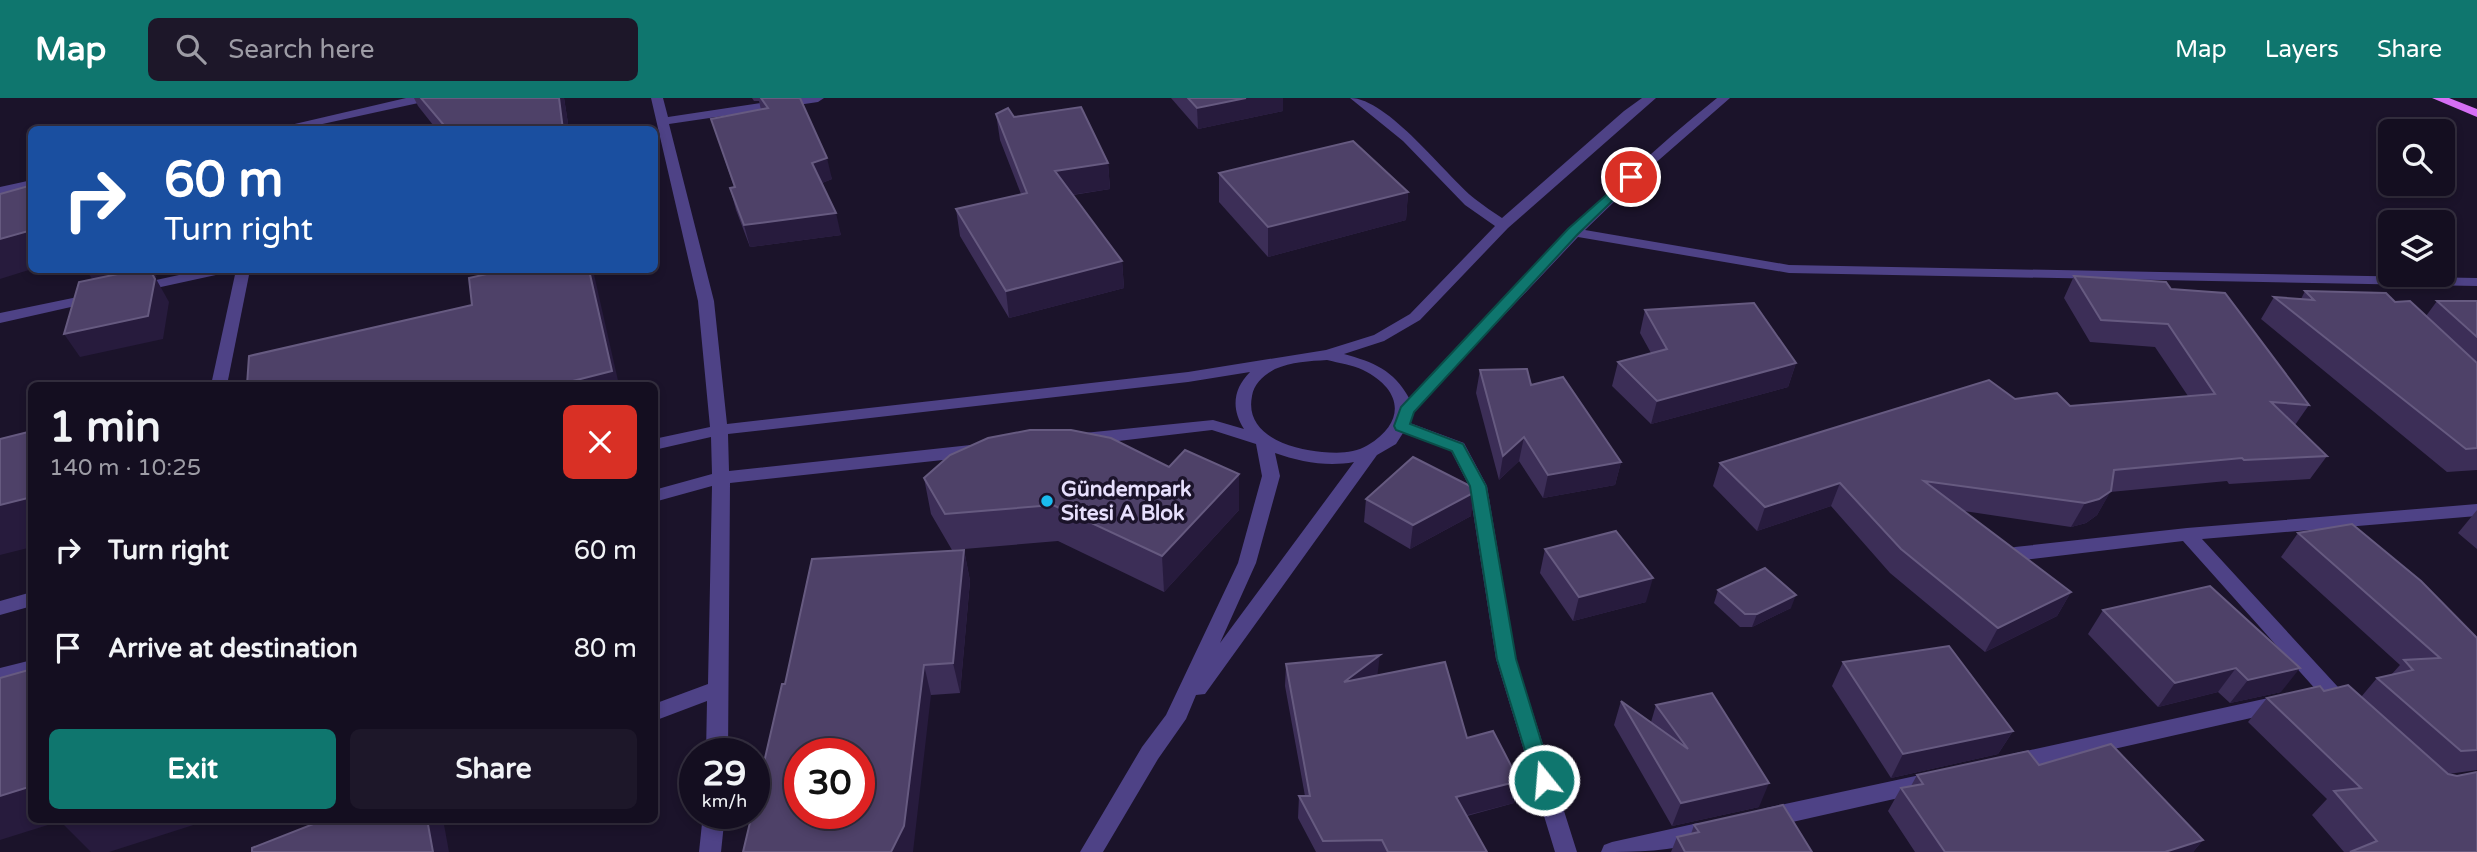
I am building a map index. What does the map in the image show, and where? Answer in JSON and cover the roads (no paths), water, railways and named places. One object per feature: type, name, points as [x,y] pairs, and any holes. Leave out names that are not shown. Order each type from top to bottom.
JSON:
[{"type":"main road","points":[[2438,98],[2477,113]]},
{"type":"street","points":[[294,126],[423,98]]},
{"type":"street","points":[[657,98],[706,301],[719,430],[721,478],[717,738]]},
{"type":"street","points":[[663,121],[818,98]]},
{"type":"street","points":[[1356,98],[1407,138],[1470,202],[1503,225]]},
{"type":"street","points":[[1328,355],[1379,338],[1415,317],[1503,225],[1628,114],[1650,98]]},
{"type":"street","points":[[1063,441],[1213,425],[1264,440],[1287,452],[1316,459],[1346,458],[1371,451],[1390,440],[1404,418],[1573,232],[1670,140],[1724,98]]},
{"type":"street","points":[[0,191],[28,185]]},
{"type":"street","points":[[1573,232],[1789,270],[2477,282]]},
{"type":"street","points":[[0,318],[206,273]]},
{"type":"street","points":[[220,382],[242,273]]},
{"type":"street","points":[[2359,278],[2379,296]]},
{"type":"street","points":[[658,444],[719,430],[1188,377],[1303,356],[1328,355],[1352,359],[1374,367],[1392,379],[1403,394],[1404,418]]},
{"type":"street","points":[[1174,720],[1247,563],[1271,477],[1264,440],[1248,424],[1242,406],[1245,388],[1258,373],[1278,362]]},
{"type":"street","points":[[1404,418],[1458,447],[1478,486],[1506,659],[1566,852]]},
{"type":"street","points":[[658,495],[721,478],[995,449]]},
{"type":"street","points":[[1091,852],[1150,753],[1371,451]]},
{"type":"street","points":[[2015,554],[2186,534],[2477,510]]},
{"type":"street","points":[[2186,534],[2328,693],[2357,719]]},
{"type":"street","points":[[0,608],[28,600]]},
{"type":"street","points":[[0,676],[28,669]]},
{"type":"street","points":[[658,712],[718,689]]},
{"type":"street","points":[[1991,768],[2328,693]]},
{"type":"street","points":[[1748,822],[1950,777]]},
{"type":"street","points":[[1612,852],[1720,828]]},
{"type":"street","points":[[710,852],[712,829]]},
{"type":"place","name":"Gündempark Sitesi A Blok","points":[[1047,501]]}]
